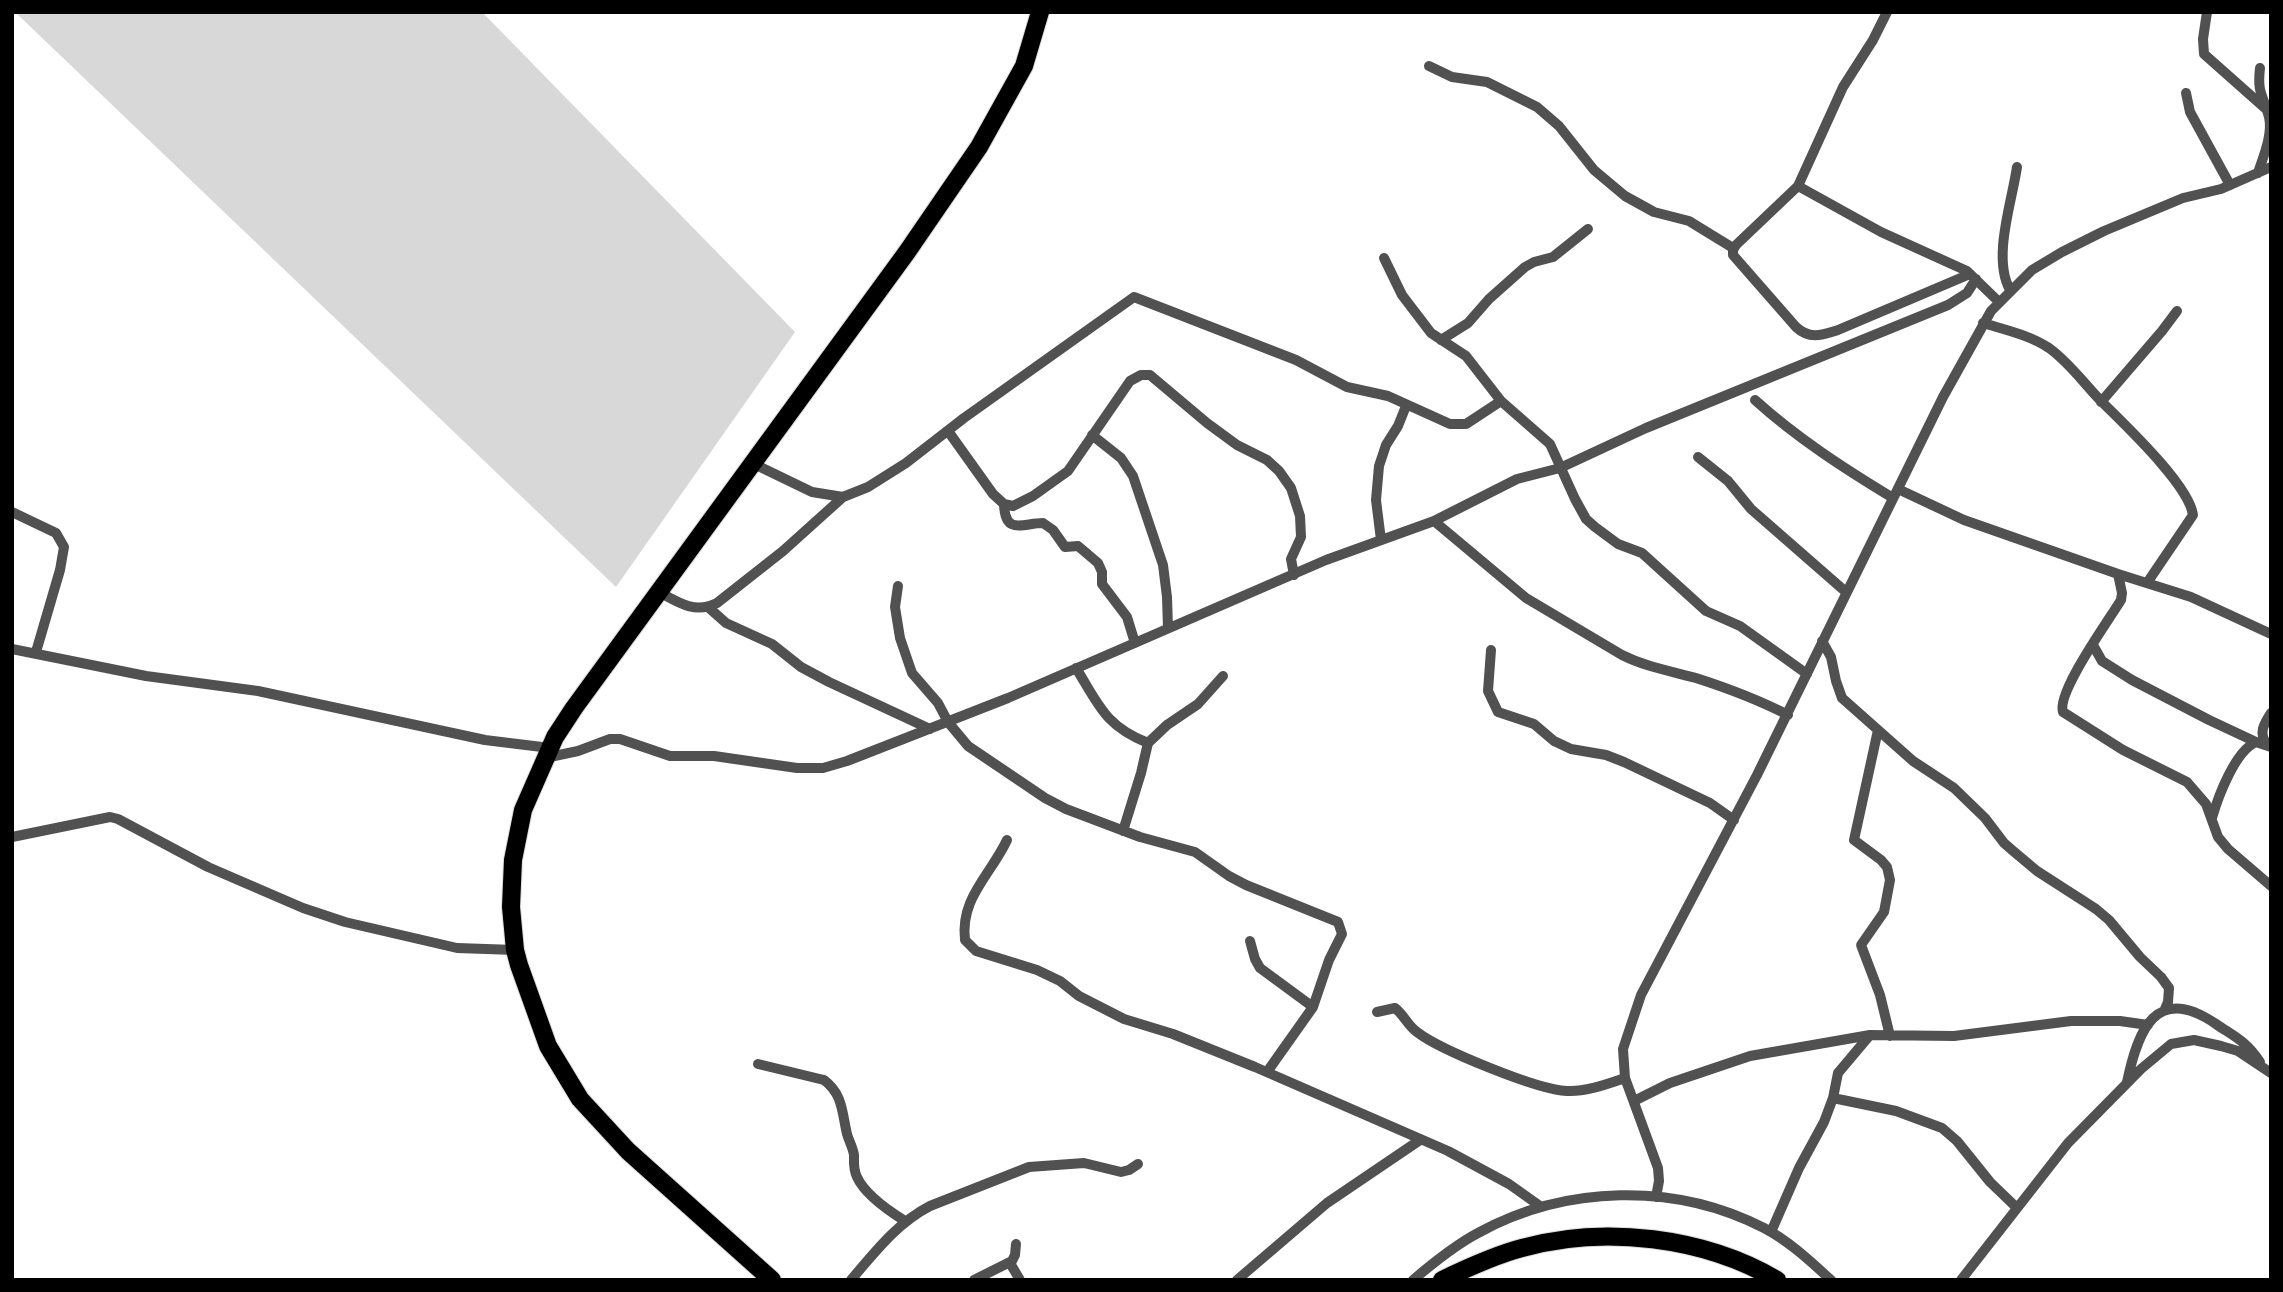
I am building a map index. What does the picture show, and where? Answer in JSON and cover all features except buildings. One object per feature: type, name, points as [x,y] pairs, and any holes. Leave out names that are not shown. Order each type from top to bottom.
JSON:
[{"type":"main road","points":[[766,1278],[628,1151],[580,1099],[548,1046],[515,950],[511,907],[513,860],[523,810],[547,753],[574,708],[754,464],[979,147],[1024,66],[1040,12]]},
{"type":"main road","points":[[1442,1280],[1521,1248],[1587,1237],[1671,1242],[1704,1250],[1758,1269],[1777,1280]]},
{"type":"street","points":[[1887,12],[1843,88],[1798,186],[1733,248],[1733,255],[1796,327],[1808,335],[1819,336],[1838,330],[1973,277]]},
{"type":"street","points":[[2207,12],[2204,54],[2266,109]]},
{"type":"street","points":[[1429,66],[1452,77],[1487,82],[1537,107],[1559,127],[1594,170],[1625,196],[1654,212],[1689,221],[1733,248]]},
{"type":"street","points":[[2258,173],[2270,125],[2259,93],[2260,68]]},
{"type":"street","points":[[2186,93],[2190,112],[2230,185]]},
{"type":"street","points":[[2010,290],[2005,277],[2003,253],[2017,167]]},
{"type":"street","points":[[1656,1196],[1659,1185],[1658,1168],[1625,1079],[1623,1049],[1641,995],[1788,715],[1943,397],[1983,323],[2010,290],[2032,270],[2104,231],[2183,198],[2230,185],[2271,168]]},
{"type":"street","points":[[1798,186],[1881,232],[1973,277],[1999,302]]},
{"type":"street","points":[[1441,340],[1468,324],[1489,299],[1525,267],[1553,257],[1588,229]]},
{"type":"street","points":[[1384,258],[1402,295],[1417,317],[1441,340],[1466,356],[1502,401],[1550,444],[1586,519],[1618,544],[1642,553],[1706,611],[1740,626],[1807,674]]},
{"type":"street","points":[[12,649],[146,676],[258,691],[547,753],[578,751],[610,739],[620,739],[670,756],[706,755],[797,768],[823,768],[948,722],[1294,575],[1434,521],[1517,479],[1560,468],[1647,428],[1948,305],[1967,293],[1973,277]]},
{"type":"street","points":[[659,592],[688,607],[708,607],[717,603],[783,551],[843,497],[868,487],[893,472],[1135,297],[1296,360],[1347,387],[1388,396],[1406,406],[1459,426],[1502,401]]},
{"type":"street","points":[[2101,402],[2177,310]]},
{"type":"street","points":[[1983,323],[2018,333],[2051,350],[2180,487],[2192,507],[2193,515],[2147,583]]},
{"type":"street","points":[[1004,505],[1013,506],[1023,502],[1068,471],[1130,381],[1141,374],[1150,375],[1207,423],[1237,445],[1267,460],[1279,471],[1291,488],[1300,516],[1301,537],[1291,559],[1294,575]]},
{"type":"street","points":[[1755,400],[1783,425],[1850,472],[1896,493],[1964,520],[2191,597],[2271,634]]},
{"type":"street","points":[[1381,540],[1376,500],[1379,466],[1386,445],[1406,406]]},
{"type":"street","points":[[948,431],[988,488],[1004,505],[1010,523],[1023,527],[1043,523],[1053,530],[1064,547],[1080,547],[1098,563],[1102,572],[1102,584],[1127,617],[1135,643]]},
{"type":"street","points":[[1093,435],[1121,458],[1133,476],[1163,565],[1168,628]]},
{"type":"street","points":[[1698,457],[1728,481],[1751,509],[1846,592]]},
{"type":"street","points":[[754,464],[812,492],[843,497]]},
{"type":"street","points":[[12,512],[57,533],[64,547],[36,652]]},
{"type":"street","points":[[1434,521],[1526,598],[1622,655],[1637,663],[1730,690],[1788,715]]},
{"type":"street","points":[[2118,574],[2121,600],[2073,677],[2061,704],[2063,712],[2123,750],[2187,782],[2206,804],[2218,836],[2228,849],[2271,886]]},
{"type":"street","points":[[898,586],[895,607],[907,661],[916,680],[938,703],[948,722],[968,746],[1045,798],[1123,831],[1195,852],[1229,876],[1338,922],[1342,934],[1325,970],[1313,1007],[1267,1072]]},
{"type":"street","points":[[708,607],[726,623],[772,644],[801,667],[930,729]]},
{"type":"street","points":[[1822,641],[1831,657],[1839,693],[1913,761],[1954,788],[1986,817],[2012,850],[2037,871],[2109,920],[2190,1010]]},
{"type":"street","points":[[2093,645],[2102,661],[2132,680],[2265,744]]},
{"type":"street","points":[[1491,650],[1488,691],[1498,712],[1534,724],[1554,741],[1571,749],[1606,755],[1624,762],[1710,803],[1734,820]]},
{"type":"street","points":[[1076,668],[1112,724],[1132,737],[1148,743]]},
{"type":"street","points":[[1123,831],[1148,743],[1167,725],[1198,704],[1223,676]]},
{"type":"street","points":[[2265,744],[2262,730],[2271,713]]},
{"type":"street","points":[[1878,730],[1854,840],[1881,860],[1889,874],[1889,892],[1884,912],[1861,945],[1880,995],[1890,1036]]},
{"type":"street","points":[[2212,818],[2220,793],[2245,750],[2265,744]]},
{"type":"street","points":[[12,837],[110,817],[208,867],[303,908],[345,922],[457,948],[515,950]]},
{"type":"street","points":[[1007,840],[993,868],[969,901],[964,919],[965,940],[975,951],[1037,970],[1124,1019],[1173,1034],[1267,1072],[1475,1164],[1540,1206]]},
{"type":"street","points":[[1250,941],[1260,968],[1313,1007]]},
{"type":"street","points":[[2165,1009],[2169,989]]},
{"type":"street","points":[[2127,1083],[2135,1050],[2148,1025],[2165,1009],[2183,1007],[2240,1038],[2268,1067]]},
{"type":"street","points":[[1377,1012],[1395,1009],[1413,1030],[1439,1046],[1553,1089],[1589,1089],[1625,1079]]},
{"type":"street","points":[[1634,1101],[1670,1083],[1750,1056],[1870,1035],[1954,1036],[2071,1021],[2120,1021],[2148,1025]]},
{"type":"street","points":[[1771,1232],[1799,1168],[1824,1122],[1838,1073],[1870,1035]]},
{"type":"street","points":[[1961,1280],[2068,1143],[2127,1083],[2171,1044],[2194,1040],[2221,1046],[2238,1051],[2268,1067]]},
{"type":"street","points":[[758,1064],[824,1080],[832,1086],[842,1107],[854,1152],[857,1177],[873,1195],[905,1221]]},
{"type":"street","points":[[1833,1098],[1896,1111],[1942,1128],[2017,1208]]},
{"type":"street","points":[[1237,1280],[1327,1203],[1420,1140]]},
{"type":"street","points":[[851,1280],[890,1235],[905,1221],[930,1206],[1029,1167],[1084,1163],[1121,1171],[1129,1170],[1138,1164]]},
{"type":"street","points":[[1413,1280],[1476,1233],[1540,1206],[1596,1195],[1656,1196],[1707,1206],[1737,1216],[1771,1232],[1792,1246],[1831,1280]]},
{"type":"street","points":[[974,1280],[1010,1263],[1014,1259],[1016,1244]]},
{"type":"street","points":[[1010,1263],[1020,1280]]},
{"type":"shaded area","points":[[15,12],[482,12],[795,332],[616,587]]}]
